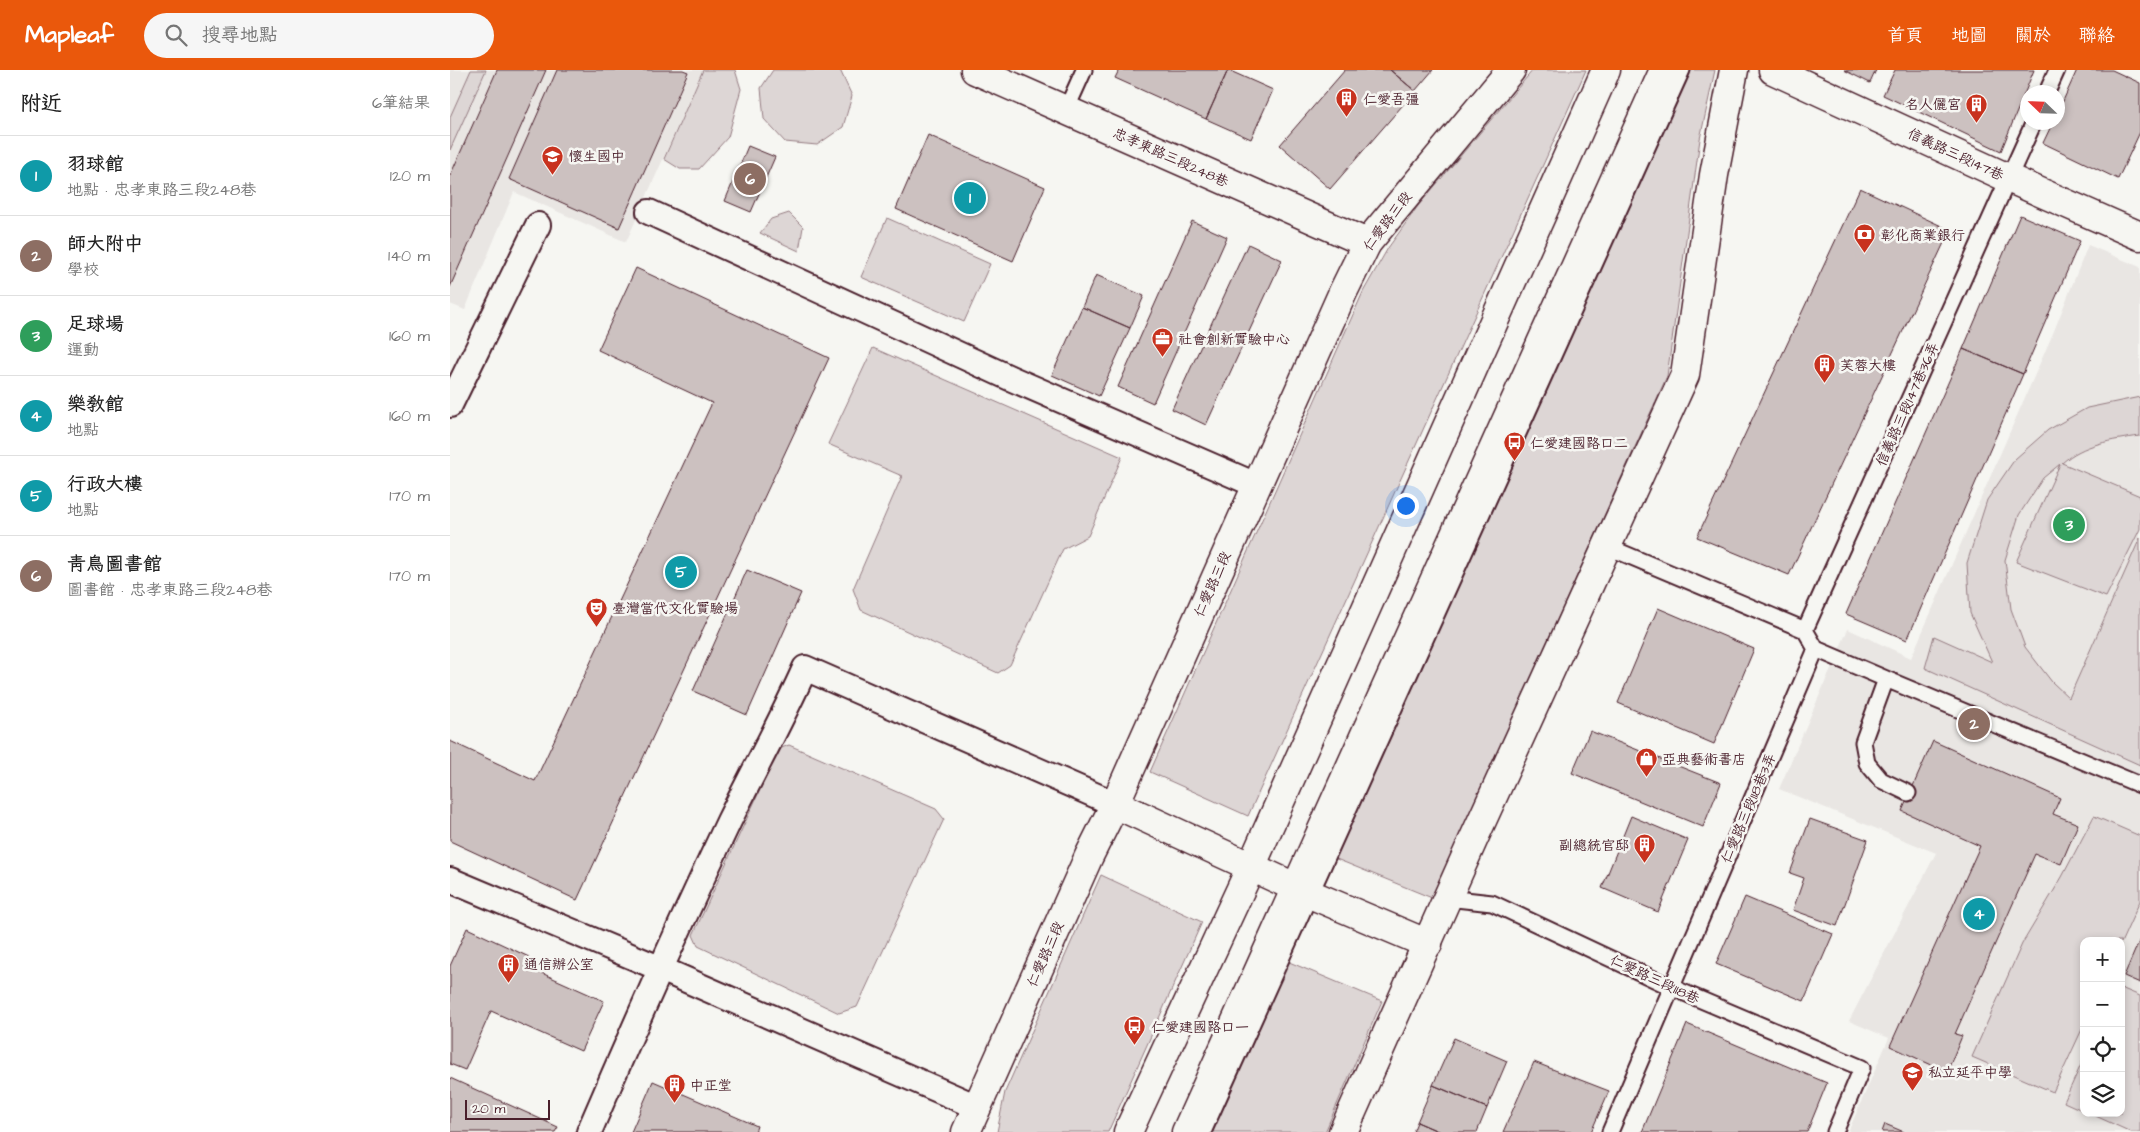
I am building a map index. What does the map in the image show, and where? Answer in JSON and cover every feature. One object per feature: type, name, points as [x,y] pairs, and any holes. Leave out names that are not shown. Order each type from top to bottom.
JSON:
[{"type":"main road","name":"忠孝東路三段248巷","points":[[975,70],[1367,243]]},
{"type":"main road","name":"仁愛路三段","points":[[968,1126],[1089,856],[1115,804],[1343,292],[1367,243],[1511,70]]},
{"type":"main road","points":[[1128,1132],[1252,866],[1606,70]]},
{"type":"main road","points":[[1186,1132],[1304,891],[1664,70]]},
{"type":"main road","points":[[1343,1132],[1606,546],[1685,375],[1714,176],[1734,70]]},
{"type":"main road","name":"信義路三段147巷","points":[[1773,70],[2008,178],[2140,236]]},
{"type":"main road","points":[[1115,804],[1304,891],[1428,944]]},
{"type":"street","points":[[649,212],[1010,378],[1256,485]]},
{"type":"street","points":[[450,405],[538,224]]},
{"type":"street","points":[[589,1132],[659,968],[752,773],[783,717],[805,668],[1115,804]]},
{"type":"street","points":[[450,880],[659,968],[968,1126]]},
{"type":"lane","points":[[1066,110],[1084,70]]},
{"type":"lane","points":[[1203,1132],[1304,891],[1682,70]]},
{"type":"lane","points":[[2050,85],[2057,70]]},
{"type":"lane","name":"信義路三段147巷36弄","points":[[1805,630],[2030,130]]},
{"type":"lane","points":[[1606,546],[1805,630],[1816,648],[2140,785]]},
{"type":"lane","name":"仁愛路三段118巷3弄","points":[[1610,1132],[1816,648]]},
{"type":"lane","points":[[1886,679],[1863,742],[1867,763],[1880,780],[1908,793]]},
{"type":"lane","name":"仁愛路三段118巷","points":[[1447,898],[1492,903],[1672,988],[1862,1068],[1835,1132]]},
{"type":"shaded area","name":"懷生國中","points":[[450,70],[703,70],[626,242],[514,192],[465,310],[450,304]]},
{"type":"shaded area","points":[[471,70],[486,70],[450,150],[450,117]]},
{"type":"shaded area","points":[[703,70],[735,70],[741,89],[728,137],[699,169],[680,169],[664,159]]},
{"type":"shaded area","points":[[773,70],[840,70],[852,96],[843,127],[817,145],[785,142],[764,119],[761,88]]},
{"type":"shaded area","points":[[1533,70],[1586,70],[1248,816],[1150,772],[1363,292],[1388,248],[1418,206]]},
{"type":"shaded area","points":[[1681,70],[1715,70],[1700,139],[1667,376],[1432,898],[1329,856]]},
{"type":"shaded area","points":[[789,213],[803,227],[799,251],[760,233],[771,219]]},
{"type":"shaded area","points":[[887,218],[990,264],[964,322],[861,277]]},
{"type":"shaded area","points":[[2088,245],[2140,267],[2140,1132],[1848,1132],[1889,1038],[1849,1021],[1936,853],[1779,789],[1848,629],[1911,658],[2054,331]]},
{"type":"shaded area","points":[[873,348],[1122,457],[1088,536],[1063,549],[1010,665],[998,673],[861,610],[853,589],[902,476],[828,444]]},
{"type":"shaded area","points":[[2140,397],[2140,436],[2109,441],[2089,447],[2079,451],[2062,463],[2140,496],[2140,529],[2106,597],[2016,562],[2060,464],[2043,478],[2019,515],[2005,560],[2011,609],[2025,647],[2052,682],[2069,698],[2140,538],[2140,765],[1925,668],[1934,636],[1992,662],[1970,613],[1967,563],[1987,500],[2015,459],[2048,430],[2087,408]]},
{"type":"shaded area","points":[[789,745],[936,809],[944,819],[857,1007],[839,1013],[698,946],[693,935],[779,749]]},
{"type":"shaded area","points":[[2094,816],[2140,836],[2140,901],[2124,937],[2080,937],[2080,1034],[2053,1092],[1972,1057],[2022,944],[2062,877]]},
{"type":"shaded area","points":[[1101,875],[1202,922],[1108,1132],[997,1132],[1005,1092]]},
{"type":"shaded area","points":[[1282,959],[1382,1001],[1325,1132],[1204,1132]]},
{"type":"shaded area","points":[[2125,990],[2140,996],[2140,1132],[2131,1132],[2098,1117],[2125,1117]]},
{"type":"shaded area","points":[[2080,1067],[2080,1109],[2064,1102]]},
{"type":"building","points":[[497,70],[546,70],[450,287],[450,176]]},
{"type":"building","points":[[557,70],[683,70],[688,72],[619,228],[509,179]]},
{"type":"building","points":[[1119,70],[1228,70],[1206,119],[1115,78]]},
{"type":"building","points":[[1228,70],[1273,90],[1251,139],[1206,119]]},
{"type":"building","name":"仁愛吾彊","points":[[1345,70],[1390,70],[1415,91],[1330,189],[1280,145]]},
{"type":"building","name":"仁愛吾彊","points":[[1390,70],[1433,70],[1415,91]]},
{"type":"building","points":[[1844,70],[1876,70],[1870,83]]},
{"type":"building","name":"名人儷宮","points":[[1895,70],[2034,70],[2028,85],[2020,85],[2020,104],[2001,151],[1883,95]]},
{"type":"building","points":[[2077,70],[2112,70],[2140,83],[2140,132],[2118,179],[2043,143],[2049,130],[2065,130],[2065,97]]},
{"type":"building","points":[[928,135],[1045,187],[1013,261],[896,209]]},
{"type":"building","points":[[748,146],[775,157],[751,212],[725,201]]},
{"type":"building","name":"芙蓉大樓","points":[[1860,188],[1950,230],[1789,575],[1697,537]]},
{"type":"building","points":[[2020,215],[2080,241],[2023,374],[1963,349]]},
{"type":"building","points":[[1192,221],[1227,237],[1153,403],[1118,387]]},
{"type":"building","points":[[1248,244],[1282,260],[1206,425],[1172,409]]},
{"type":"building","points":[[636,268],[829,358],[577,900],[450,841],[450,741],[535,781],[712,403],[598,350]]},
{"type":"building","points":[[1096,275],[1144,296],[1130,328],[1082,307]]},
{"type":"building","points":[[1082,307],[1130,328],[1099,396],[1052,375]]},
{"type":"building","points":[[1963,349],[2023,374],[1907,640],[1846,614]]},
{"type":"building","points":[[747,570],[801,593],[747,715],[693,691]]},
{"type":"building","points":[[1658,608],[1754,649],[1714,744],[1618,703]]},
{"type":"building","name":"亞典藝術書店","points":[[1590,731],[1721,783],[1703,827],[1572,773]]},
{"type":"building","points":[[1933,741],[2060,798],[2053,814],[2078,824],[2061,864],[2035,854],[1955,1034],[1962,1036],[1947,1072],[1890,1046],[1980,846],[1902,811]]},
{"type":"building","name":"副總統官邸","points":[[1631,816],[1688,840],[1658,912],[1602,888]]},
{"type":"building","points":[[1810,819],[1868,840],[1837,926],[1793,910],[1804,878],[1790,873]]},
{"type":"building","points":[[1745,897],[1833,934],[1804,1001],[1716,964]]},
{"type":"building","name":"通信辦公室","points":[[467,928],[529,957],[526,966],[604,1001],[581,1051],[491,1011],[465,1070],[450,1064],[450,966]]},
{"type":"building","points":[[2140,939],[2140,983],[2125,976]]},
{"type":"building","points":[[1687,1024],[1827,1083],[1807,1132],[1642,1132]]},
{"type":"building","points":[[1454,1038],[1507,1061],[1487,1108],[1433,1085]]},
{"type":"building","points":[[1534,1062],[1609,1091],[1591,1132],[1503,1132]]},
{"type":"building","points":[[450,1078],[558,1127],[555,1132],[450,1132]]},
{"type":"building","name":"中正堂","points":[[653,1081],[757,1126],[755,1132],[631,1132]]},
{"type":"building","points":[[1433,1085],[1487,1108],[1477,1132],[1440,1132],[1417,1122]]},
{"type":"building","points":[[1417,1122],[1440,1132],[1413,1132]]},
{"type":"building","points":[[1885,1124],[1904,1132],[1882,1132]]},
{"type":"place","name":"仁愛吾彊","points":[[1347,118]]},
{"type":"place","name":"名人儷宮","points":[[1977,123]]},
{"type":"place","name":"懷生國中","points":[[553,175]]},
{"type":"place","name":"青鳥圖書館","points":[[750,179]]},
{"type":"place","name":"羽球館","points":[[970,198]]},
{"type":"place","name":"彰化商業銀行","points":[[1865,254]]},
{"type":"place","name":"社會創新實驗中心","points":[[1162,358]]},
{"type":"place","name":"芙蓉大樓","points":[[1824,384]]},
{"type":"place","name":"仁愛建國路口二","points":[[1514,462]]},
{"type":"place","name":"足球場","points":[[2069,525]]},
{"type":"place","name":"行政大樓","points":[[681,572]]},
{"type":"place","name":"臺灣當代文化實驗場","points":[[596,627]]},
{"type":"place","name":"師大附中","points":[[1974,724]]},
{"type":"place","name":"亞典藝術書店","points":[[1646,778]]},
{"type":"place","name":"副總統官邸","points":[[1645,864]]},
{"type":"place","name":"樂教館","points":[[1979,914]]},
{"type":"place","name":"通信辦公室","points":[[508,983]]},
{"type":"place","name":"仁愛建國路口一","points":[[1135,1046]]},
{"type":"place","name":"私立延平中學","points":[[1912,1091]]},
{"type":"place","name":"中正堂","points":[[674,1104]]}]
